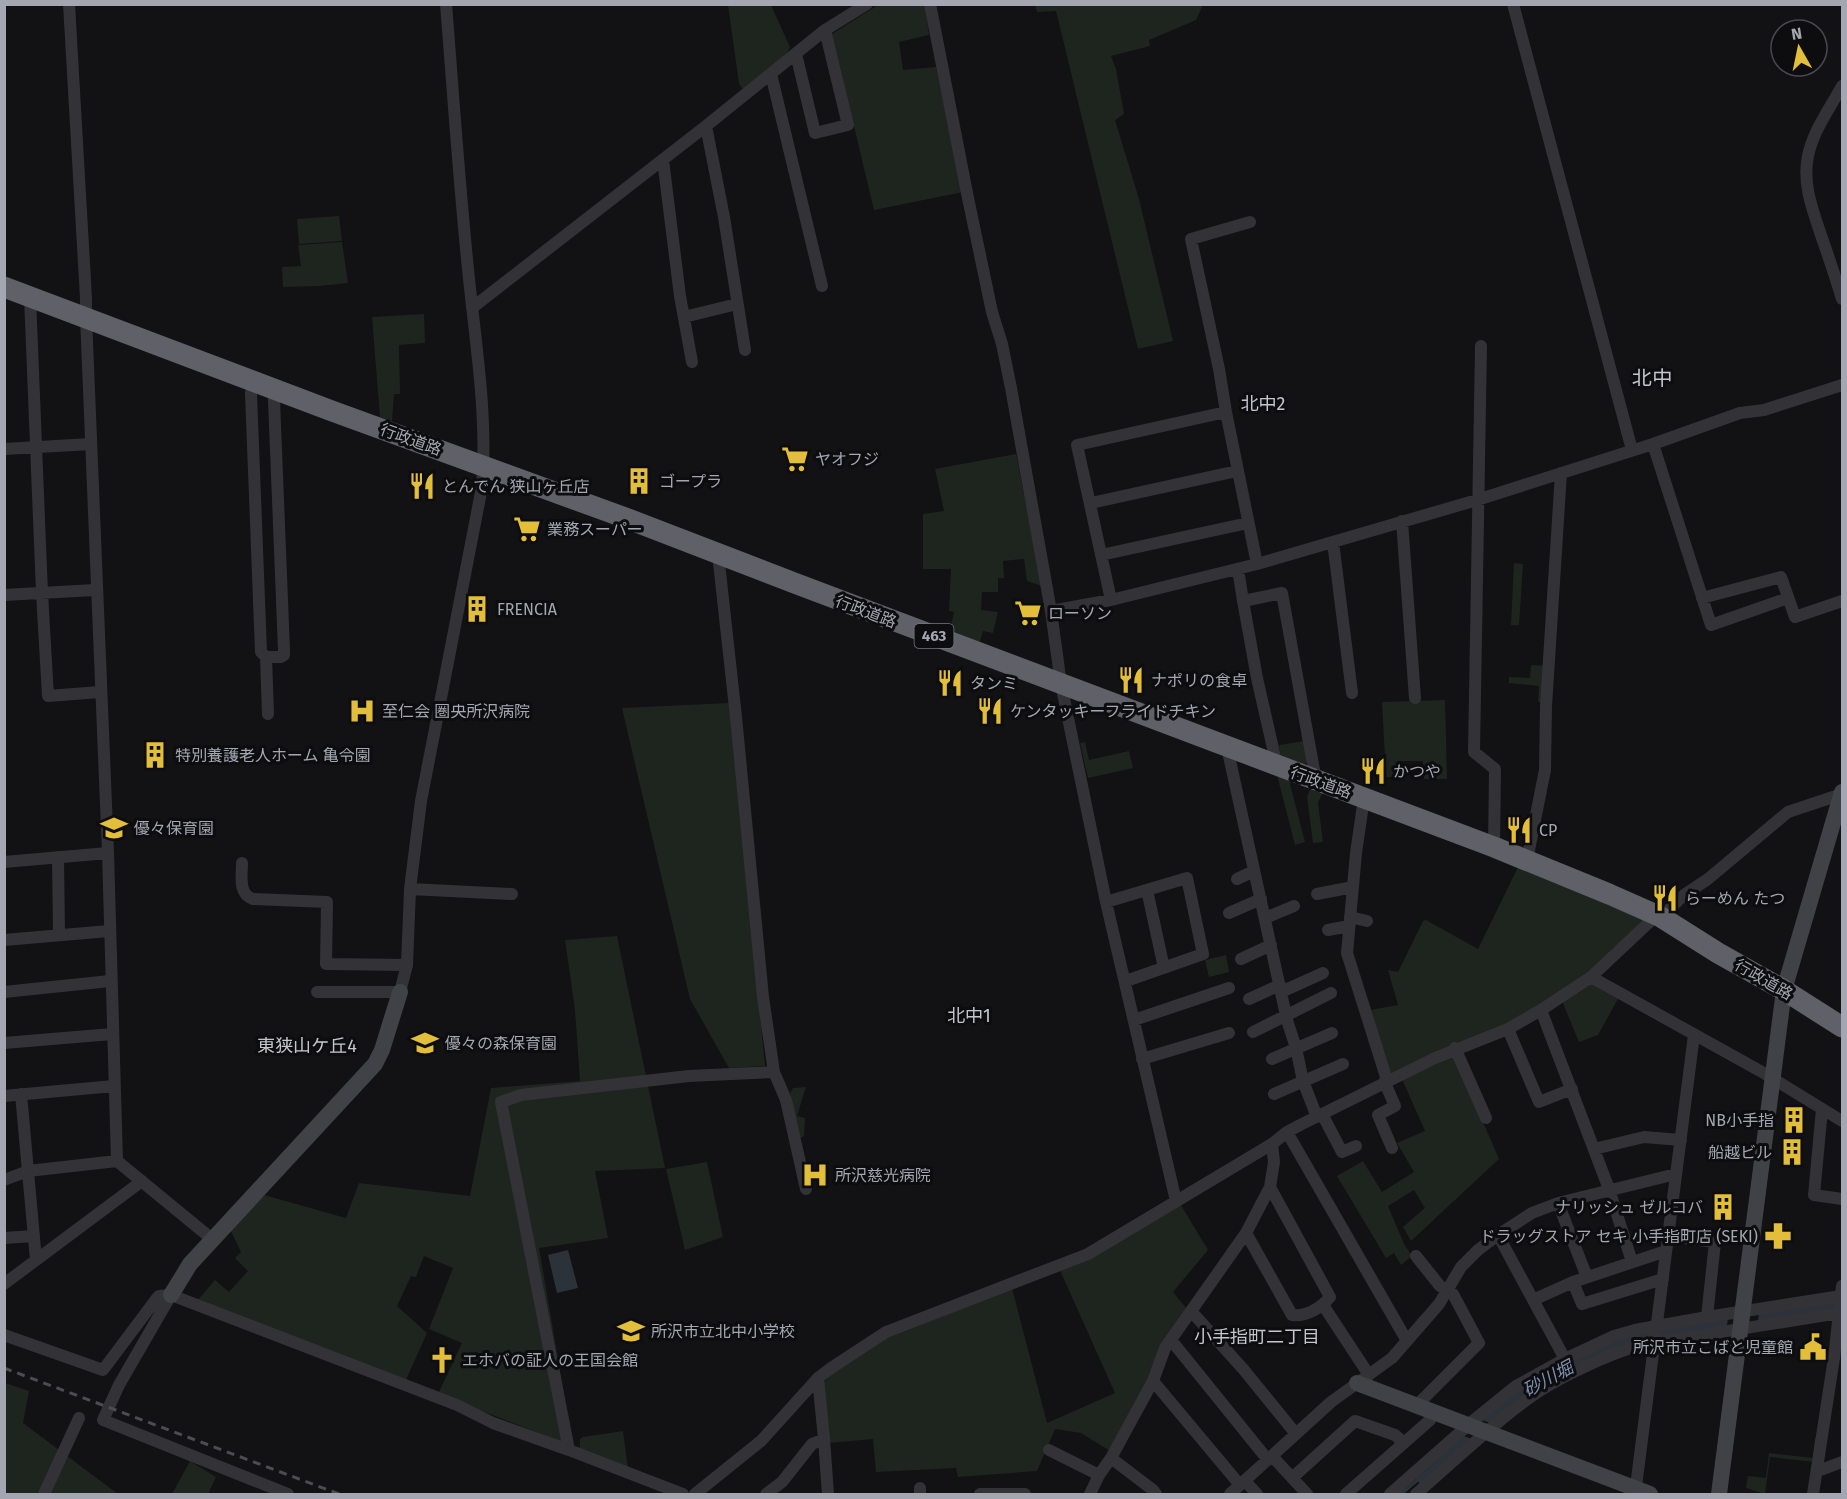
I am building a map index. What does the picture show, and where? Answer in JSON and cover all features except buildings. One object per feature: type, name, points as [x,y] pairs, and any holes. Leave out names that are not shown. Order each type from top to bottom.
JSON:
[{"type":"highway","name":"行政道路","points":[[4,287],[623,517],[1527,860],[1659,916],[1842,1026]]},
{"type":"street","points":[[69,4],[86,298],[108,853],[117,1161]]},
{"type":"street","points":[[288,1494],[103,1420],[119,1385],[184,1271],[375,1064],[382,1050],[407,965],[410,889],[421,801],[482,487],[484,465],[480,383],[446,4]]},
{"type":"street","points":[[472,308],[825,30],[867,4]]},
{"type":"street","points":[[930,4],[992,312],[1002,344],[1011,388],[1051,610],[1061,684],[1106,902],[1176,1201]]},
{"type":"street","points":[[1513,4],[1632,450]]},
{"type":"street","points":[[796,54],[815,133],[848,125],[825,30]]},
{"type":"street","points":[[771,74],[822,286]]},
{"type":"street","points":[[1842,86],[1813,139],[1805,170],[1813,210],[1842,300]]},
{"type":"street","points":[[706,126],[724,218],[745,350]]},
{"type":"street","points":[[663,159],[692,362]]},
{"type":"street","points":[[1250,222],[1191,239],[1257,564]]},
{"type":"street","points":[[30,297],[48,696],[100,692]]},
{"type":"street","points":[[684,317],[737,304]]},
{"type":"street","points":[[1481,345],[1474,752],[1495,769],[1494,847]]},
{"type":"street","points":[[254,380],[251,393],[261,652],[266,657],[268,714]]},
{"type":"street","points":[[1051,610],[1111,600],[1257,564],[1478,500],[1653,444],[1740,413],[1764,411],[1842,385]]},
{"type":"street","points":[[266,657],[284,655],[274,400],[277,390]]},
{"type":"street","points":[[1111,600],[1077,445],[1226,412]]},
{"type":"street","points":[[4,449],[91,444]]},
{"type":"street","points":[[1653,444],[1711,625],[1788,598]]},
{"type":"street","points":[[1091,503],[1237,471]]},
{"type":"street","points":[[1527,860],[1545,770],[1546,706],[1561,473]]},
{"type":"street","points":[[1402,521],[1416,698]]},
{"type":"street","points":[[1101,555],[1248,523]]},
{"type":"street","points":[[1333,542],[1352,693]]},
{"type":"street","points":[[718,554],[763,997],[774,1072],[786,1100],[806,1189]]},
{"type":"street","points":[[1238,569],[1257,678],[1277,766]]},
{"type":"street","points":[[1702,598],[1780,577],[1796,617],[1842,601]]},
{"type":"street","points":[[4,595],[96,590]]},
{"type":"street","points":[[1243,601],[1282,593],[1316,781]]},
{"type":"street","points":[[1227,747],[1303,1082],[1319,1116],[1342,1152],[1356,1146]]},
{"type":"street","points":[[695,1494],[760,1441],[818,1378],[886,1332],[1088,1254],[1272,1144],[1287,1132],[1455,1048],[1508,1029],[1591,977],[1684,895],[1708,879],[1788,812],[1842,794]]},
{"type":"street","points":[[1719,1494],[1784,990],[1842,794]]},
{"type":"street","points":[[1364,798],[1356,853],[1347,952],[1386,1077],[1385,1083],[1396,1110],[1378,1115],[1392,1148]]},
{"type":"street","points":[[4,862],[108,853]]},
{"type":"street","points":[[58,858],[60,935]]},
{"type":"street","points":[[242,863],[242,884],[246,897],[327,902],[326,964],[407,965]]},
{"type":"street","points":[[1237,879],[1254,871]]},
{"type":"street","points":[[1106,902],[1187,878],[1203,954],[1126,981]]},
{"type":"street","points":[[1317,894],[1353,887]]},
{"type":"street","points":[[410,889],[512,894]]},
{"type":"street","points":[[1147,890],[1164,968]]},
{"type":"street","points":[[1229,913],[1261,899]]},
{"type":"street","points":[[1265,918],[1294,906]]},
{"type":"street","points":[[1328,930],[1350,921],[1367,921]]},
{"type":"street","points":[[4,939],[109,931]]},
{"type":"street","points":[[1241,959],[1271,945]]},
{"type":"street","points":[[1249,999],[1323,973]]},
{"type":"street","points":[[1591,977],[1773,1078],[1842,1121]]},
{"type":"street","points":[[4,992],[110,981]]},
{"type":"street","points":[[1134,1020],[1229,988]]},
{"type":"street","points":[[317,992],[400,992]]},
{"type":"street","points":[[1253,1032],[1331,993]]},
{"type":"street","points":[[1541,1010],[1610,1190],[1632,1262]]},
{"type":"street","points":[[1508,1029],[1539,1102],[1572,1089]]},
{"type":"street","points":[[1142,1059],[1229,1033]]},
{"type":"street","points":[[1272,1059],[1332,1033]]},
{"type":"street","points":[[4,1043],[112,1034]]},
{"type":"street","points":[[1323,1305],[1363,1379],[1416,1406],[1640,1493],[1656,1326],[1694,1035]]},
{"type":"street","points":[[1455,1048],[1486,1118]]},
{"type":"street","points":[[1274,1094],[1343,1064]]},
{"type":"street","points":[[569,1450],[501,1102],[521,1095],[689,1076],[774,1072]]},
{"type":"street","points":[[4,1096],[114,1086]]},
{"type":"street","points":[[21,1094],[36,1260]]},
{"type":"street","points":[[1822,1108],[1814,1195],[1842,1199]]},
{"type":"street","points":[[1287,1132],[1407,1341]]},
{"type":"street","points":[[1594,1149],[1644,1137],[1681,1140]]},
{"type":"street","points":[[1090,1494],[1099,1474],[1111,1458],[1153,1382],[1165,1348],[1246,1233],[1270,1187],[1274,1162],[1272,1144]]},
{"type":"street","points":[[4,1180],[28,1171],[117,1161],[212,1239]]},
{"type":"street","points":[[1230,1494],[1331,1402],[1392,1358],[1439,1304],[1461,1267],[1498,1235],[1533,1213],[1558,1203],[1676,1174]]},
{"type":"street","points":[[4,1284],[142,1181]]},
{"type":"street","points":[[1246,1233],[1292,1315],[1301,1316],[1323,1305],[1330,1297],[1270,1187]]},
{"type":"street","points":[[1558,1203],[1587,1277]]},
{"type":"street","points":[[1498,1235],[1565,1359]]},
{"type":"street","points":[[4,1238],[34,1236]]},
{"type":"street","points":[[1668,1236],[1715,1242],[1707,1317]]},
{"type":"street","points":[[1533,1300],[1572,1282],[1666,1251]]},
{"type":"street","points":[[1416,1256],[1440,1286],[1453,1294],[1479,1342],[1416,1406]]},
{"type":"street","points":[[1572,1282],[1582,1304],[1663,1279]]},
{"type":"street","points":[[1408,1479],[1419,1494],[1526,1399],[1557,1381],[1628,1349],[1742,1320],[1842,1291],[1838,1357],[1813,1494]]},
{"type":"street","points":[[4,1335],[103,1370],[157,1298],[171,1295],[457,1405],[493,1423],[683,1494]]},
{"type":"street","points":[[1191,1311],[1244,1370],[1296,1434]]},
{"type":"street","points":[[1390,1494],[1516,1386],[1614,1336],[1707,1317],[1742,1320],[1839,1313]]},
{"type":"street","points":[[1171,1340],[1270,1458],[1307,1494]]},
{"type":"street","points":[[818,1378],[828,1494]]},
{"type":"street","points":[[1153,1382],[1243,1483],[1257,1494]]},
{"type":"street","points":[[1346,1494],[1430,1420],[1434,1413]]},
{"type":"street","points":[[44,1494],[79,1418]]},
{"type":"street","points":[[1292,1478],[1355,1421],[1395,1435],[1404,1443]]},
{"type":"street","points":[[766,1494],[782,1482],[812,1444],[824,1439]]},
{"type":"street","points":[[1049,1450],[1099,1474]]},
{"type":"street","points":[[1111,1458],[1156,1494]]},
{"type":"street","points":[[1818,1471],[1842,1462]]},
{"type":"street","points":[[980,1494],[1025,1494]]},
{"type":"shaded area","points":[[728,5],[771,5],[790,47],[787,53],[743,89],[739,84]]},
{"type":"shaded area","points":[[878,5],[925,5],[929,35],[899,42],[903,70],[936,67],[963,192],[874,210],[832,34]]},
{"type":"shaded area","points":[[1035,5],[1203,5],[1196,20],[1149,40],[1150,46],[1111,56],[1116,69],[1124,114],[1115,120],[1139,199],[1173,341],[1138,349],[1056,11],[1037,12]]},
{"type":"shaded area","points":[[339,216],[342,241],[299,244],[297,219]]},
{"type":"shaded area","points":[[342,242],[348,283],[283,287],[282,267],[301,266],[298,245]]},
{"type":"shaded area","points":[[424,314],[425,343],[399,345],[400,394],[394,394],[392,421],[380,417],[372,317]]},
{"type":"shaded area","points":[[1016,454],[1042,586],[1027,581],[1024,559],[1003,561],[1004,578],[998,578],[998,592],[982,592],[981,610],[998,612],[993,633],[983,631],[979,645],[949,634],[954,612],[949,611],[951,569],[923,569],[923,514],[944,511],[935,469]]},
{"type":"shaded area","points":[[1514,563],[1523,564],[1519,625],[1511,625]]},
{"type":"shaded area","points":[[1531,665],[1548,666],[1546,703],[1538,702],[1539,686],[1509,683],[1509,677],[1530,678]]},
{"type":"shaded area","points":[[1445,700],[1447,779],[1424,779],[1423,761],[1397,761],[1397,777],[1386,777],[1382,702]]},
{"type":"shaded area","points":[[729,703],[765,1066],[729,1068],[690,999],[622,708]]},
{"type":"shaded area","points":[[1305,741],[1308,762],[1302,766],[1281,756],[1279,745]]},
{"type":"shaded area","points":[[1085,742],[1089,760],[1129,751],[1133,768],[1088,778],[1080,743]]},
{"type":"shaded area","points":[[1277,775],[1292,779],[1290,784],[1305,842],[1295,845]]},
{"type":"shaded area","points":[[1311,787],[1323,792],[1318,803],[1323,842],[1313,843],[1307,797]]},
{"type":"shaded area","points":[[1518,867],[1646,920],[1579,982],[1508,1024],[1391,1074],[1370,1010],[1398,1005],[1388,970],[1398,972],[1423,921],[1426,920],[1478,949]]},
{"type":"shaded area","points":[[617,936],[665,1168],[595,1171],[608,1238],[539,1248],[573,1446],[438,1394],[462,1343],[429,1329],[453,1268],[424,1256],[416,1277],[411,1276],[397,1306],[427,1333],[405,1382],[197,1301],[215,1280],[229,1292],[248,1271],[235,1258],[241,1252],[228,1225],[257,1193],[346,1218],[359,1183],[470,1196],[491,1088],[580,1081],[575,1010],[565,940]]},
{"type":"shaded area","points":[[1226,955],[1229,972],[1209,977],[1205,960]]},
{"type":"shaded area","points":[[1592,983],[1619,997],[1598,1035],[1579,1042],[1562,1001]]},
{"type":"shaded area","points":[[1454,1055],[1499,1159],[1411,1241],[1403,1227],[1425,1208],[1414,1190],[1388,1206],[1404,1244],[1412,1256],[1401,1265],[1394,1253],[1386,1258],[1337,1176],[1363,1161],[1382,1192],[1414,1172],[1397,1143],[1425,1131],[1402,1079]]},
{"type":"shaded area","points":[[806,1087],[797,1116],[805,1118],[804,1136],[800,1138],[790,1093],[793,1088]]},
{"type":"shaded area","points":[[707,1162],[723,1237],[685,1250],[666,1169]]},
{"type":"shaded area","points":[[1179,1202],[1208,1250],[1173,1292],[1187,1309],[1110,1451],[1081,1433],[1055,1429],[1037,1471],[958,1477],[956,1468],[876,1472],[873,1439],[829,1443],[823,1383],[871,1336],[1012,1288],[1047,1423],[1115,1393],[1059,1268]]},
{"type":"shaded area","points":[[5,1383],[29,1391],[23,1423],[118,1494],[5,1494]]},
{"type":"shaded area","points":[[623,1431],[628,1469],[580,1451],[580,1439],[583,1437]]},
{"type":"shaded area","points":[[1815,1438],[1818,1438],[1815,1462],[1770,1457],[1765,1494],[1746,1488],[1748,1476],[1766,1478],[1769,1453],[1813,1458]]},
{"type":"shaded area","points":[[190,1461],[216,1477],[208,1494],[172,1494]]},
{"type":"water","points":[[568,1250],[578,1288],[557,1293],[548,1255]]},
{"type":"water","points":[[1836,1299],[1835,1308],[1758,1321],[1759,1313]]},
{"type":"water","points":[[1728,1318],[1727,1326],[1660,1338],[1660,1329]]},
{"type":"water","points":[[1651,1331],[1649,1340],[1631,1343],[1490,1423],[1482,1420],[1525,1385],[1623,1337]]},
{"type":"water","points":[[1464,1436],[1472,1439],[1420,1484],[1416,1479]]},
{"type":"waterway","name":"砂川堀","points":[[1401,1494],[1420,1478]]},
{"type":"railway","points":[[4,1368],[339,1494]]},
{"type":"place","name":"ヤオフジ","points":[[795,459]]},
{"type":"place","name":"ゴープラ","points":[[639,481]]},
{"type":"place","name":"とんでん 狭山ヶ丘店","points":[[422,486]]},
{"type":"place","name":"業務スーパー","points":[[527,529]]},
{"type":"place","name":"FRENCIA","points":[[477,609]]},
{"type":"place","name":"ローソン","points":[[1028,613]]},
{"type":"place","name":"ナポリの食卓","points":[[1131,680]]},
{"type":"place","name":"タンミ","points":[[950,683]]},
{"type":"place","name":"至仁会 圏央所沢病院","points":[[362,711]]},
{"type":"place","name":"ケンタッキーフライドチキン","points":[[990,711]]},
{"type":"place","name":"特別養護老人ホーム 亀令園","points":[[155,755]]},
{"type":"place","name":"かつや","points":[[1373,771]]},
{"type":"place","name":"優々保育園","points":[[114,828]]},
{"type":"place","name":"CP","points":[[1519,830]]},
{"type":"place","name":"らーめん たつ","points":[[1665,898]]},
{"type":"place","name":"優々の森保育園","points":[[425,1043]]},
{"type":"place","name":"NB小手指","points":[[1794,1120]]},
{"type":"place","name":"船越ビル","points":[[1792,1152]]},
{"type":"place","name":"所沢慈光病院","points":[[815,1175]]},
{"type":"place","name":"ナリッシュ ゼルコバ","points":[[1723,1207]]},
{"type":"place","name":"ドラッグストア セキ 小手指町店 (SEKI)","points":[[1778,1236]]},
{"type":"place","name":"所沢市立北中小学校","points":[[631,1331]]},
{"type":"place","name":"所沢市立こばと児童館","points":[[1813,1347]]},
{"type":"place","name":"エホバの証人の王国会館","points":[[442,1360]]},
{"type":"district","name":"北中","points":[[1652,378]]},
{"type":"district","name":"北中2","points":[[1263,404]]},
{"type":"district","name":"北中1","points":[[969,1016]]},
{"type":"district","name":"東狭山ケ丘4","points":[[307,1046]]},
{"type":"district","name":"小手指町二丁目","points":[[1257,1337]]}]
